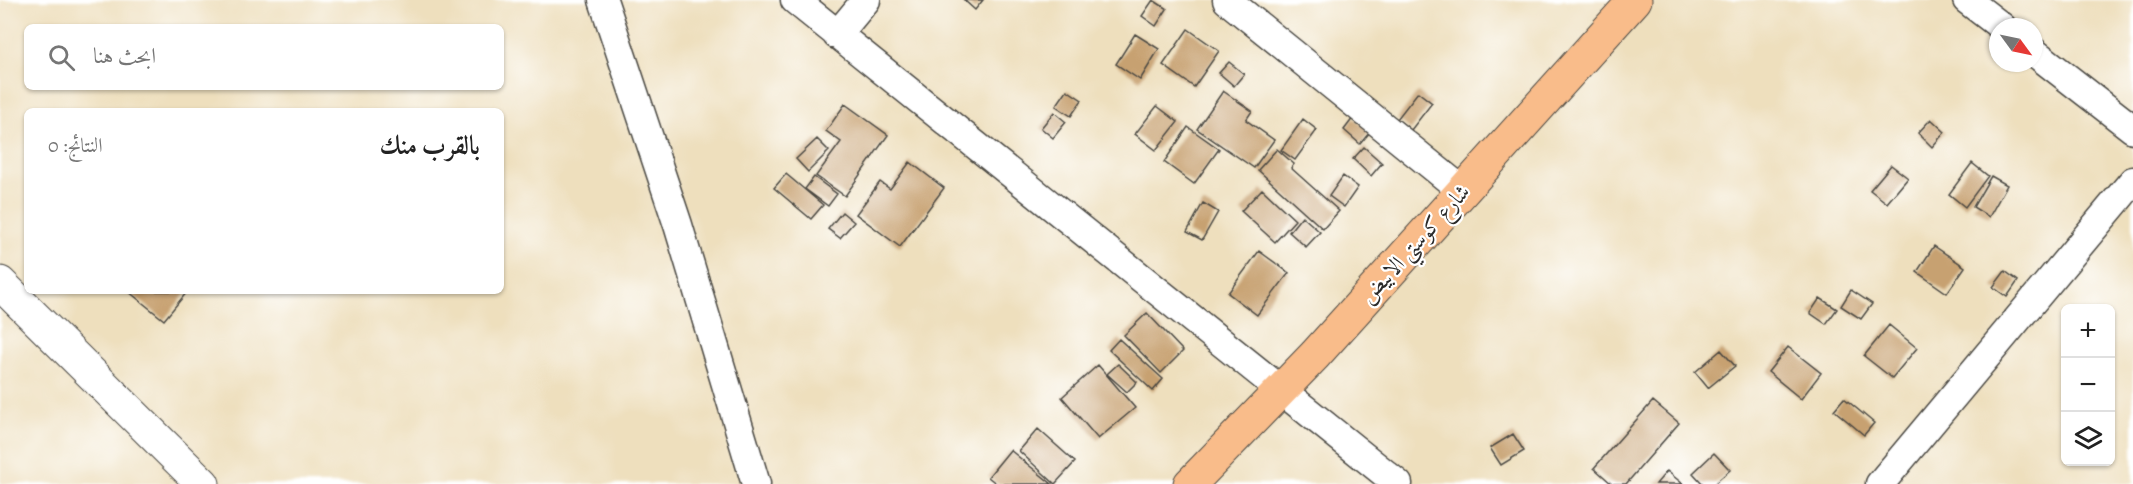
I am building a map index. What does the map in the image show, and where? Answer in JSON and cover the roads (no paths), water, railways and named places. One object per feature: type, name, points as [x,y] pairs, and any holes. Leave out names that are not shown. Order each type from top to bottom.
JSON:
[{"type":"highway","name":"شارع كوستي الابيض","points":[[1190,484],[1282,390],[1635,0]]},
{"type":"street","points":[[603,0],[678,225],[756,484]]},
{"type":"street","points":[[795,0],[1398,484]]},
{"type":"street","points":[[837,35],[866,0]]},
{"type":"street","points":[[1227,0],[1463,191]]},
{"type":"street","points":[[1967,0],[1990,18]]},
{"type":"street","points":[[2043,59],[2133,129]]},
{"type":"street","points":[[1880,484],[2133,181]]},
{"type":"street","points":[[0,283],[203,484]]}]
